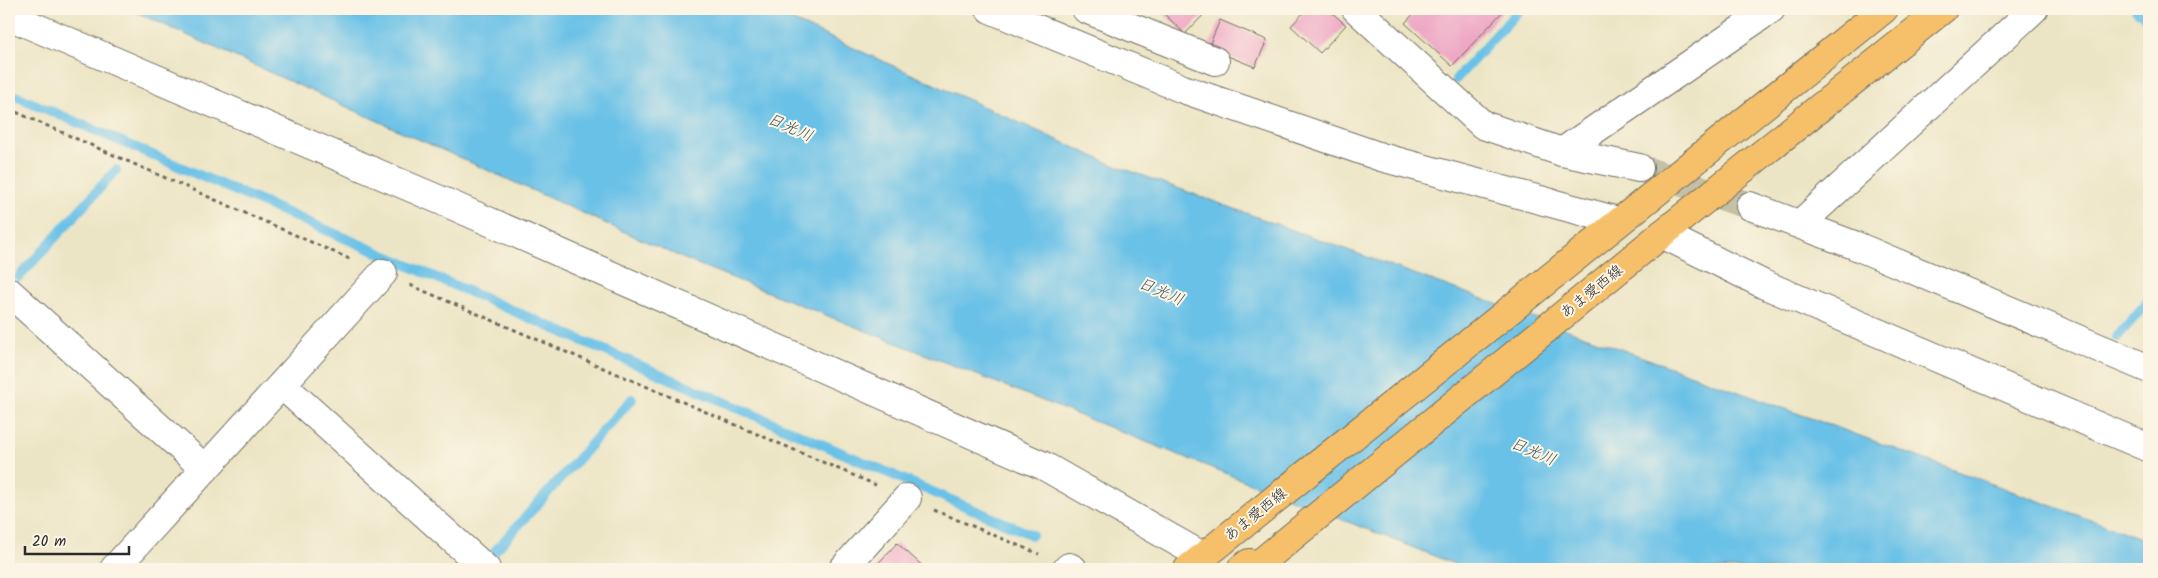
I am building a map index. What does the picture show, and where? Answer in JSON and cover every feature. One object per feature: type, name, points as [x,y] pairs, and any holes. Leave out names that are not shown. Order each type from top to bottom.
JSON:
[{"type":"main road","name":"あま愛西線","points":[[1196,563],[1590,246],[1618,221],[1884,9]]},
{"type":"main road","name":"あま愛西線","points":[[1250,566],[1943,9]]},
{"type":"street","points":[[990,9],[1183,89],[1381,157],[1618,221]]},
{"type":"street","points":[[1086,9],[1215,61]]},
{"type":"street","points":[[1356,9],[1483,125],[1562,152],[1639,168]]},
{"type":"street","points":[[1800,224],[2034,9]]},
{"type":"street","points":[[1562,152],[1761,11]]},
{"type":"street","points":[[9,16],[438,200],[1044,466],[1196,563]]},
{"type":"street","points":[[1750,206],[1800,224],[2149,369]]},
{"type":"street","points":[[1662,234],[1763,284],[2149,448]]},
{"type":"street","points":[[114,569],[383,273]]},
{"type":"street","points":[[9,292],[205,470]]},
{"type":"street","points":[[282,385],[486,569]]},
{"type":"street","points":[[843,569],[908,498]]},
{"type":"path","points":[[9,109],[383,273],[1070,569]]},
{"type":"water","name":"日光川","points":[[129,9],[767,9],[1111,164],[2149,541],[2149,569],[1467,569],[687,260]]},
{"type":"building","points":[[1159,9],[1209,9],[1185,34]]},
{"type":"building","points":[[1307,9],[1328,9],[1346,25],[1320,53],[1291,26]]},
{"type":"building","points":[[1418,9],[1505,9],[1452,66],[1405,23]]},
{"type":"building","points":[[1220,20],[1267,40],[1255,67],[1208,48]]},
{"type":"building","points":[[897,543],[926,569],[873,569]]},
{"type":"waterway","points":[[1456,79],[1520,9]]},
{"type":"waterway","points":[[2136,9],[2149,21]]},
{"type":"waterway","points":[[9,93],[1032,535]]},
{"type":"waterway","points":[[19,277],[116,170]]},
{"type":"waterway","points":[[2117,337],[2149,300]]},
{"type":"waterway","points":[[495,551],[632,399]]},
{"type":"tunnel","points":[[1639,168],[1750,206]]}]
